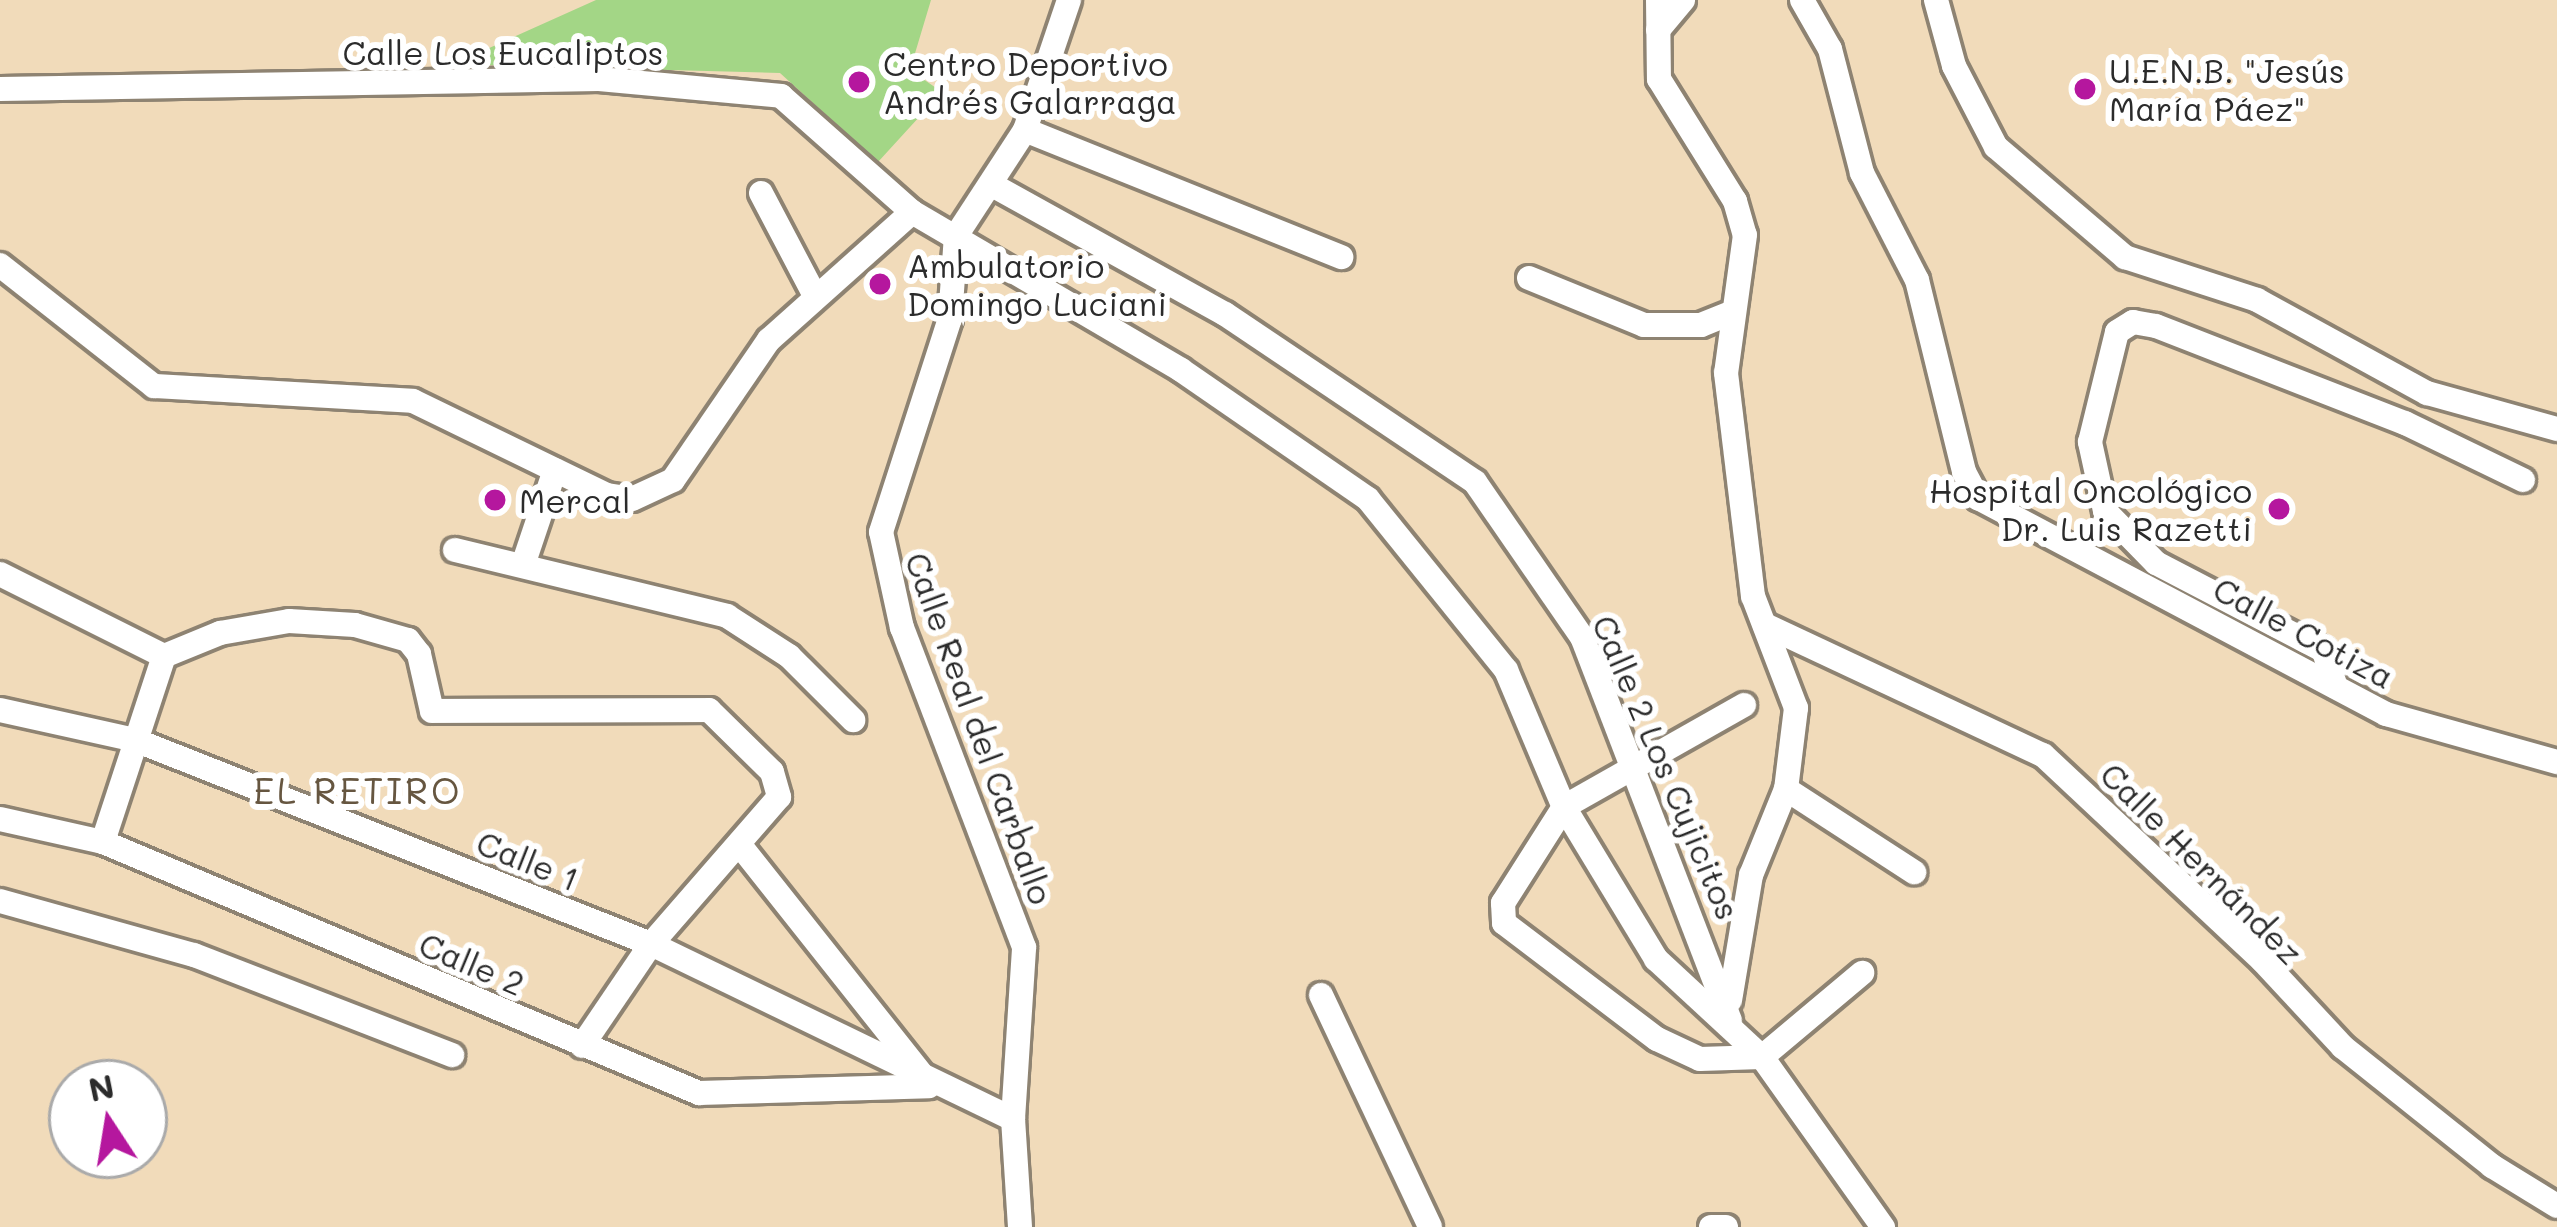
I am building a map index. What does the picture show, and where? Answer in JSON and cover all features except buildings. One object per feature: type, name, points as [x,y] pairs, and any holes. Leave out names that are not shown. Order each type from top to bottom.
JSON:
[{"type":"street","points":[[956,236],[994,186],[1025,130],[1069,0]]},
{"type":"street","points":[[1658,0],[1658,79],[1735,201],[1745,235],[1726,373],[1753,596],[1796,708],[1786,789],[1751,875],[1730,1020],[1883,1227]]},
{"type":"street","points":[[1658,30],[1683,0]]},
{"type":"street","name":"Calle Cotiza","points":[[1802,0],[1830,49],[1862,173],[1916,280],[1964,472],[1978,497],[2386,713],[2557,761]]},
{"type":"street","points":[[1936,0],[1954,66],[1996,147],[2126,257],[2257,300],[2427,393],[2557,428]]},
{"type":"street","name":"Calle Los Eucaliptos","points":[[0,89],[599,79],[769,93],[912,212],[1181,370],[1368,499],[1506,670],[1564,807],[1656,959],[1684,991],[1730,1020]]},
{"type":"street","points":[[1025,130],[1341,257]]},
{"type":"street","name":"Calle 2 Los Cujicitos","points":[[994,186],[1225,314],[1465,472],[1582,637],[1630,772],[1700,928],[1730,1020]]},
{"type":"street","points":[[761,193],[815,296]]},
{"type":"street","points":[[0,266],[154,386],[413,401],[555,470],[632,499],[673,481],[769,340],[912,212]]},
{"type":"street","name":"Calle Real del Carballo","points":[[956,236],[950,319],[881,532],[881,553],[1024,946],[1013,1119],[1020,1227]]},
{"type":"street","points":[[1529,278],[1644,326],[1701,325],[1734,311]]},
{"type":"street","points":[[2336,686],[2323,650],[2156,563],[2105,511],[2090,449],[2117,332],[2132,322],[2156,326],[2405,423],[2523,481]]},
{"type":"street","points":[[523,565],[555,470]]},
{"type":"street","points":[[455,550],[727,616],[789,656],[853,720]]},
{"type":"street","points":[[0,574],[164,656]]},
{"type":"street","points":[[103,842],[164,656],[220,633],[289,621],[355,625],[407,640],[419,653],[432,711],[709,710],[772,772],[779,796],[651,944],[582,1046]]},
{"type":"street","name":"Calle Hernández","points":[[1765,625],[2044,755],[2263,961],[2343,1047],[2492,1166],[2557,1206]]},
{"type":"street","points":[[1744,705],[1564,807],[1503,903],[1504,923],[1658,1039],[1700,1059],[1762,1058],[1862,973]]},
{"type":"street","name":"Calle 1","points":[[0,710],[135,740],[651,944],[931,1086],[1013,1119]]},
{"type":"street","points":[[1786,789],[1914,872]]},
{"type":"street","name":"Calle 2","points":[[0,819],[103,842],[699,1093],[931,1086]]},
{"type":"street","points":[[739,844],[931,1086]]},
{"type":"street","points":[[0,901],[194,955],[452,1055]]},
{"type":"street","points":[[1321,994],[1430,1227]]},
{"type":"street","points":[[1711,1227],[1726,1227]]},
{"type":"green space","name":"Centro Deportivo Andrés Galarraga","points":[[596,0],[931,0],[910,70],[942,92],[878,162],[780,73],[478,65],[478,53]]},
{"type":"place","name":"Centro Deportivo Andrés Galarraga","points":[[859,82]]},
{"type":"place","name":"U.E.N.B. \"Jesús María Páez\"","points":[[2085,89]]},
{"type":"place","name":"Ambulatorio Domingo Luciani","points":[[880,284]]},
{"type":"place","name":"Mercal","points":[[495,500]]},
{"type":"place","name":"Hospital Oncológico Dr. Luis Razetti","points":[[2279,509]]},
{"type":"district","name":"EL RETIRO","points":[[358,790]]}]
